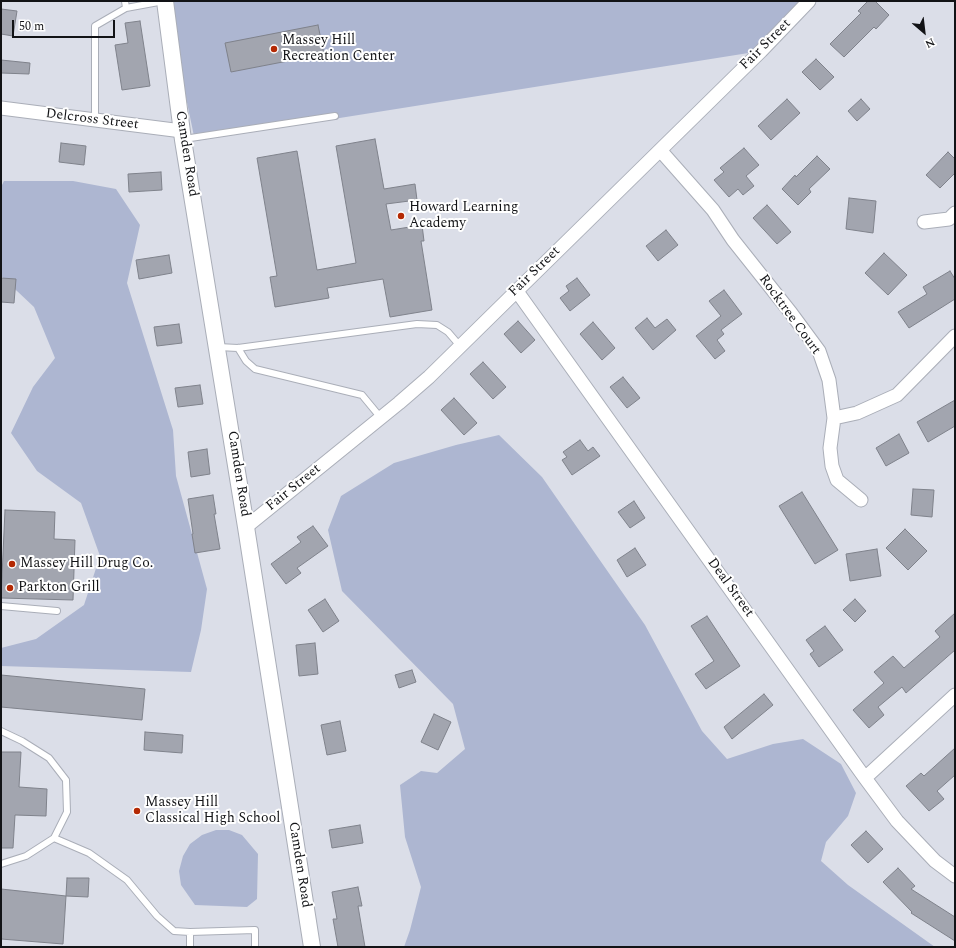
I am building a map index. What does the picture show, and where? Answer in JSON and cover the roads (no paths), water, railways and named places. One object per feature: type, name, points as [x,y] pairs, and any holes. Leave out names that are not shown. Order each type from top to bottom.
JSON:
[{"type":"street","name":"Camden Road","points":[[165,1],[183,136],[312,947]]},
{"type":"street","name":"Fair Street","points":[[246,527],[381,418],[429,377],[756,56],[809,1]]},
{"type":"street","name":"Delcross Street","points":[[1,108],[95,120],[183,136]]},
{"type":"street","name":"Rocktree Court","points":[[660,150],[713,210],[733,240],[819,351],[829,380],[834,418],[830,448],[832,466],[837,480],[861,500]]},
{"type":"street","points":[[924,222],[949,219],[955,213]]},
{"type":"street","name":"Deal Street","points":[[516,290],[897,821],[935,861],[955,876]]},
{"type":"street","points":[[834,418],[857,413],[897,395],[955,336]]},
{"type":"street","points":[[865,778],[955,694]]},
{"type":"lane","points":[[125,1],[126,8]]},
{"type":"lane","points":[[95,120],[95,26],[126,8],[165,1]]},
{"type":"lane","points":[[183,136],[335,116]]},
{"type":"lane","points":[[217,347],[238,348],[417,324],[437,325],[448,332],[460,346]]},
{"type":"lane","points":[[238,348],[246,362],[255,369],[362,395],[381,418]]},
{"type":"lane","points":[[1,606],[58,610]]},
{"type":"lane","points":[[1,731],[22,741],[49,758],[66,780],[67,812],[54,838],[26,856],[1,864]]},
{"type":"lane","points":[[54,838],[89,853],[127,880],[157,916],[174,931],[255,930],[256,947]]},
{"type":"lane","points":[[190,932],[190,947]]},
{"type":"place","name":"Massey Hill Recreation Center","points":[[274,49]]},
{"type":"place","name":"Howard Learning Academy","points":[[401,216]]},
{"type":"place","name":"Massey Hill Drug Co.","points":[[12,564]]},
{"type":"place","name":"Parkton Grill","points":[[10,588]]},
{"type":"place","name":"Massey Hill Classical High School","points":[[137,811]]}]
